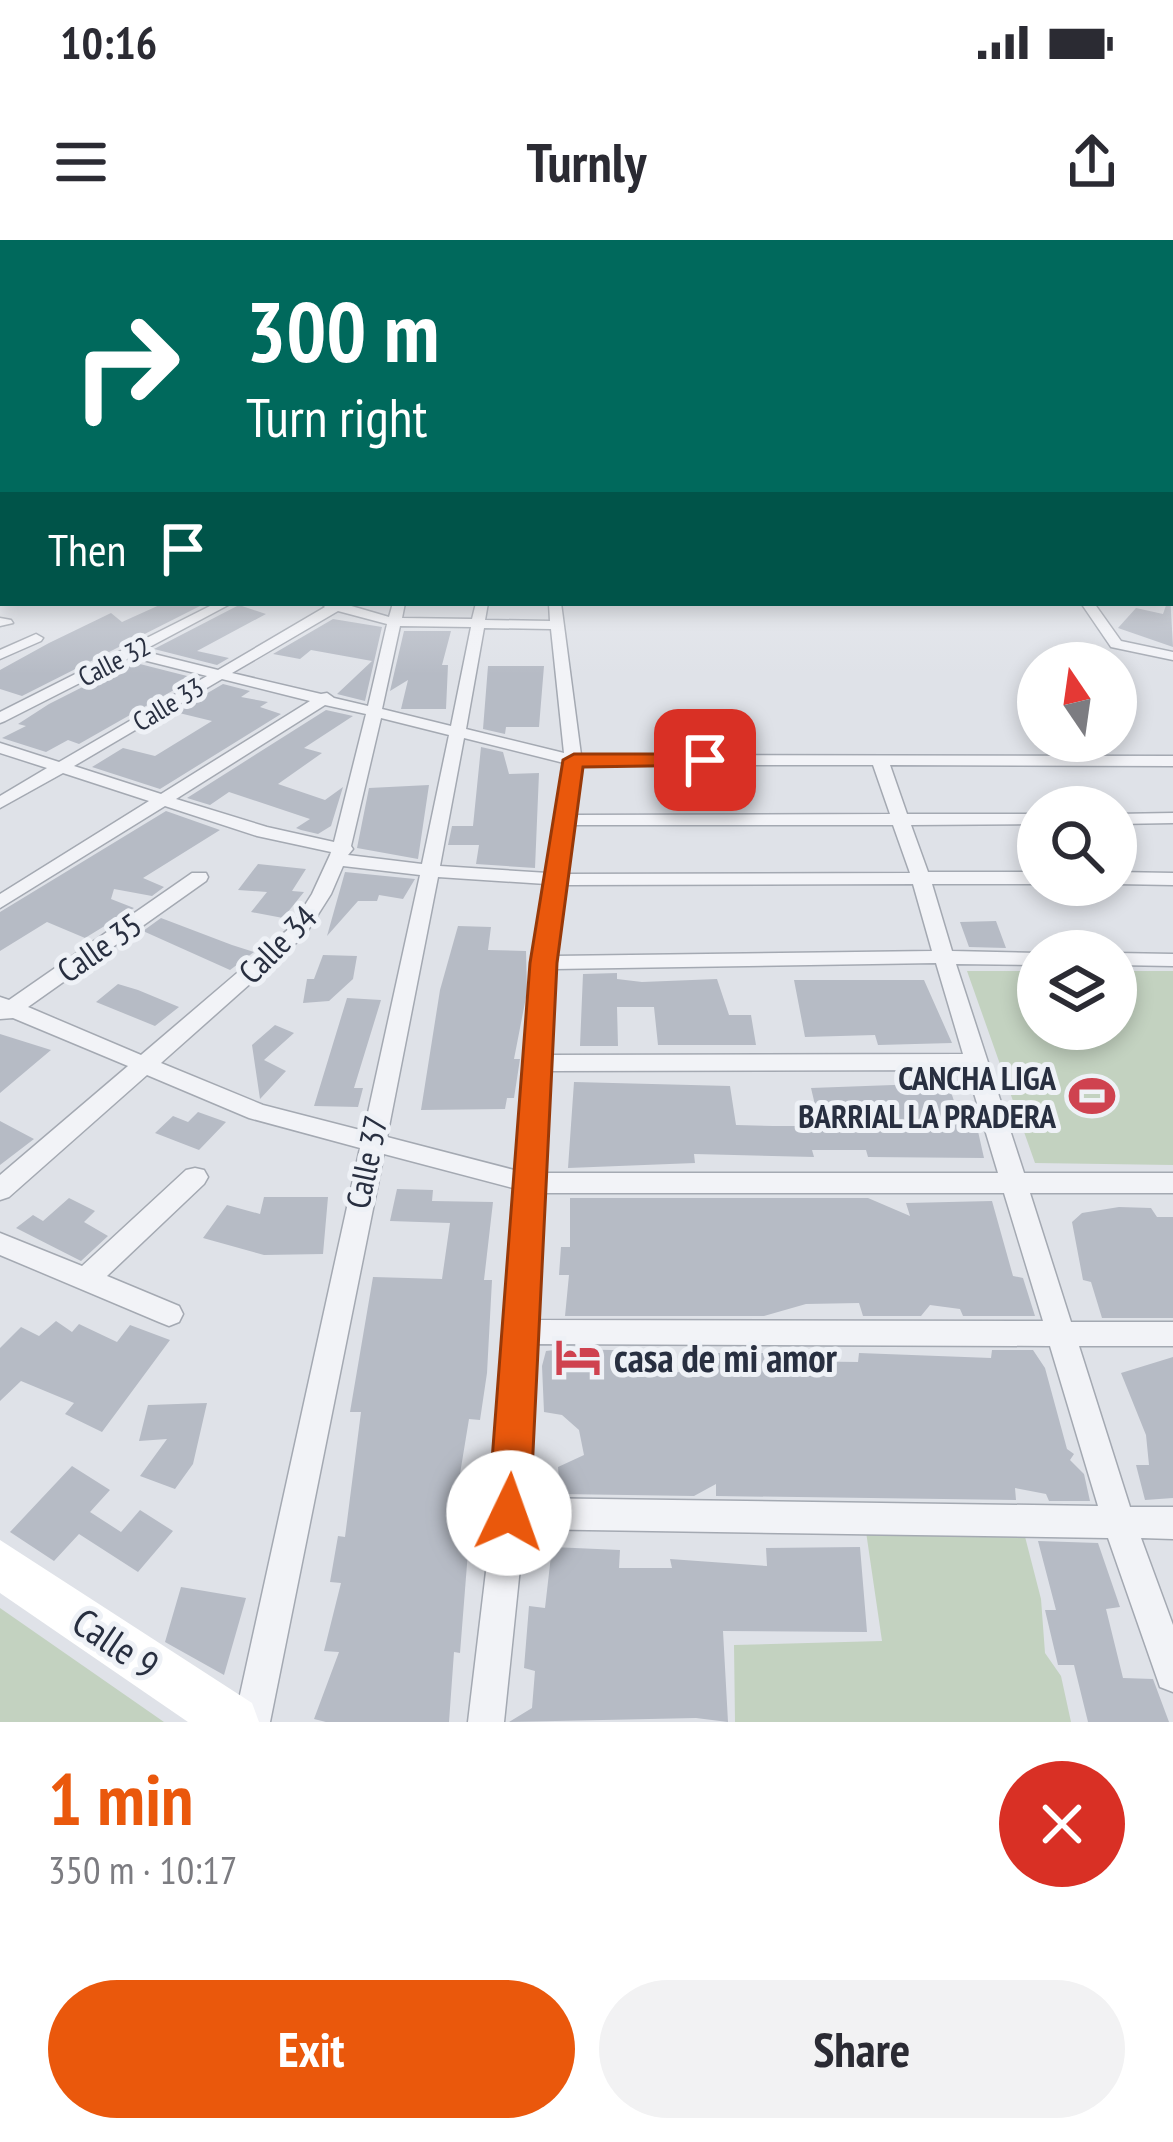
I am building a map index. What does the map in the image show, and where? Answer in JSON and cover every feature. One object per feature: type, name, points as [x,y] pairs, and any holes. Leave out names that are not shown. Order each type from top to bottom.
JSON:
[{"type":"street","name":"Calle 32","points":[[0,718],[220,606]]},
{"type":"street","name":"Calle 33","points":[[0,803],[327,606]]},
{"type":"street","points":[[338,606],[397,613],[556,614],[574,760],[552,881],[544,963],[509,1513],[486,1722]]},
{"type":"street","points":[[1089,606],[1116,644],[1173,656]]},
{"type":"street","name":"Calle 34","points":[[0,1190],[298,931],[343,854],[397,613]]},
{"type":"street","name":"Calle 37","points":[[252,1722],[370,1143],[432,874],[480,614]]},
{"type":"street","points":[[0,655],[36,638]]},
{"type":"street","points":[[131,653],[574,760],[1173,760]]},
{"type":"street","points":[[0,902],[327,697]]},
{"type":"street","points":[[0,748],[263,832],[432,874],[552,881],[1017,878]]},
{"type":"street","points":[[880,760],[921,878],[1119,1522],[1173,1674]]},
{"type":"street","points":[[1137,819],[1173,818]]},
{"type":"street","points":[[563,820],[1017,819]]},
{"type":"street","name":"Calle 35","points":[[4,1010],[199,877]]},
{"type":"street","points":[[1137,878],[1173,879]]},
{"type":"street","points":[[544,963],[1017,959]]},
{"type":"street","points":[[1137,959],[1173,960]]},
{"type":"street","points":[[4,1010],[147,1063],[257,1112],[529,1183],[1013,1187],[1173,1183]]},
{"type":"street","points":[[540,1063],[976,1062]]},
{"type":"street","points":[[86,1279],[195,1177]]},
{"type":"street","points":[[0,1244],[169,1314]]},
{"type":"street","points":[[519,1332],[1173,1334]]},
{"type":"street","points":[[509,1513],[1173,1523]]},
{"type":"street","name":"Calle 9","points":[[0,1564],[232,1722]]},
{"type":"green space","name":"CANCHA LIGA BARRIAL LA PRADERA","points":[[967,971],[1017,971],[1017,1050],[1137,1050],[1137,971],[1173,971],[1173,1165],[1035,1163]]},
{"type":"green space","points":[[864,1518],[1021,1521],[1041,1599],[1045,1653],[1061,1676],[1071,1722],[735,1722],[734,1645],[882,1641]]},
{"type":"green space","points":[[0,1608],[164,1722],[0,1722]]},
{"type":"building","points":[[157,606],[200,606],[22,696],[0,689],[0,670],[49,643],[111,613],[122,622]]},
{"type":"building","points":[[237,606],[266,614],[197,651],[229,658],[217,665],[154,649]]},
{"type":"building","points":[[1171,606],[1173,647],[1118,628],[1136,608],[1163,614]]},
{"type":"building","points":[[333,619],[382,627],[365,701],[337,694],[372,661],[311,650],[300,659],[273,654]]},
{"type":"building","points":[[404,631],[451,631],[442,665],[448,665],[446,709],[401,709],[408,680],[390,691]]},
{"type":"building","points":[[132,662],[195,678],[79,744],[68,740],[46,752],[2,738],[26,726],[18,724],[49,704]]},
{"type":"building","points":[[488,666],[544,666],[539,727],[506,727],[505,734],[483,729]]},
{"type":"building","points":[[223,684],[250,691],[241,697],[268,702],[260,707],[281,714],[160,789],[92,767],[123,748],[155,756],[212,721],[175,712]]},
{"type":"building","points":[[326,710],[353,716],[304,748],[322,753],[278,784],[325,800],[343,787],[331,826],[318,834],[301,830],[296,828],[310,819],[229,792],[210,805],[187,798]]},
{"type":"building","points":[[481,747],[503,752],[509,774],[539,773],[535,868],[476,864],[479,845],[448,845],[452,826],[473,826]]},
{"type":"building","points":[[429,785],[418,859],[357,848],[369,788]]},
{"type":"building","points":[[166,811],[220,830],[143,878],[164,887],[152,896],[114,889],[111,899],[134,908],[85,938],[47,922],[0,951],[0,912]]},
{"type":"building","points":[[258,864],[306,869],[292,891],[304,892],[283,918],[251,912],[267,892],[238,890]]},
{"type":"building","points":[[345,872],[415,879],[403,899],[379,895],[377,901],[358,901],[327,936]]},
{"type":"building","points":[[161,918],[254,952],[230,970],[143,931]]},
{"type":"building","points":[[996,921],[1006,948],[969,947],[960,922]]},
{"type":"building","points":[[458,926],[491,927],[488,950],[526,951],[527,992],[514,1059],[520,1059],[514,1098],[507,1098],[505,1109],[421,1110],[440,990]]},
{"type":"building","points":[[323,955],[357,956],[353,979],[329,1001],[303,1003],[307,979],[314,979]]},
{"type":"building","points":[[617,973],[617,979],[642,982],[717,979],[729,1015],[751,1015],[756,1045],[658,1045],[654,1007],[617,1007],[618,1046],[580,1046],[583,974]]},
{"type":"building","points":[[794,980],[924,980],[952,1043],[878,1045],[875,1035],[805,1037]]},
{"type":"building","points":[[118,984],[179,1007],[155,1026],[96,1002]]},
{"type":"building","points":[[347,998],[381,1000],[354,1088],[363,1088],[358,1107],[314,1106]]},
{"type":"building","points":[[275,1025],[294,1033],[264,1060],[286,1071],[260,1099],[252,1045]]},
{"type":"building","points":[[0,1034],[51,1050],[0,1093]]},
{"type":"building","points":[[574,1082],[730,1086],[736,1125],[773,1126],[820,1126],[811,1088],[948,1083],[960,1119],[975,1118],[984,1158],[868,1157],[866,1150],[812,1150],[814,1157],[694,1154],[695,1163],[568,1168]]},
{"type":"building","points":[[198,1112],[226,1122],[199,1150],[155,1133],[173,1116],[188,1122]]},
{"type":"building","points":[[0,1121],[34,1139],[0,1165]]},
{"type":"building","points":[[397,1189],[433,1190],[432,1201],[493,1202],[484,1280],[492,1280],[487,1373],[480,1420],[469,1419],[459,1480],[467,1481],[469,1539],[460,1653],[454,1652],[449,1722],[326,1722],[314,1719],[339,1652],[324,1651],[341,1583],[330,1582],[338,1536],[345,1537],[361,1412],[350,1412],[373,1277],[442,1279],[450,1223],[390,1221]]},
{"type":"building","points":[[264,1197],[328,1197],[323,1254],[264,1255],[203,1238],[227,1205],[260,1214]]},
{"type":"building","points":[[69,1198],[95,1211],[84,1222],[108,1236],[81,1261],[16,1228],[33,1215],[43,1221]]},
{"type":"building","points":[[570,1198],[868,1198],[910,1216],[906,1203],[992,1201],[1013,1276],[1023,1278],[1035,1316],[963,1316],[960,1309],[930,1305],[921,1316],[863,1316],[859,1303],[806,1304],[764,1316],[565,1316],[569,1275],[559,1275],[561,1247],[570,1247]]},
{"type":"building","points":[[1151,1208],[1157,1217],[1173,1217],[1173,1318],[1102,1318],[1091,1282],[1083,1280],[1072,1222],[1082,1213]]},
{"type":"building","points":[[56,1321],[72,1332],[79,1324],[117,1342],[130,1325],[170,1340],[102,1432],[65,1414],[74,1403],[21,1381],[0,1401],[0,1348],[21,1327],[39,1336]]},
{"type":"building","points":[[992,1350],[1033,1350],[1045,1368],[1067,1449],[1074,1454],[1070,1460],[1084,1474],[1090,1501],[1049,1501],[1046,1494],[1015,1488],[1016,1500],[716,1496],[716,1484],[694,1496],[560,1494],[558,1467],[584,1455],[579,1430],[562,1415],[544,1412],[546,1351],[660,1351],[659,1372],[705,1372],[705,1353],[779,1353],[780,1361],[858,1362],[859,1353],[991,1358]]},
{"type":"building","points":[[1173,1357],[1173,1498],[1145,1500],[1136,1465],[1149,1465],[1146,1435],[1121,1373]]},
{"type":"building","points":[[207,1403],[193,1464],[175,1489],[140,1476],[167,1439],[139,1441],[148,1405]]},
{"type":"building","points":[[72,1466],[110,1490],[90,1512],[121,1532],[140,1510],[173,1531],[138,1572],[79,1534],[54,1561],[10,1532]]},
{"type":"building","points":[[1038,1541],[1098,1543],[1120,1607],[1106,1609],[1123,1678],[1153,1679],[1169,1722],[1088,1722],[1074,1665],[1058,1665],[1045,1610],[1056,1610]]},
{"type":"building","points":[[552,1547],[620,1550],[619,1568],[672,1568],[670,1559],[767,1566],[766,1548],[860,1547],[867,1632],[723,1631],[728,1722],[696,1718],[509,1722],[532,1708],[535,1671],[524,1668],[529,1606],[545,1608]]},
{"type":"building","points":[[181,1587],[246,1598],[224,1675],[165,1642]]},
{"type":"place","name":"CANCHA LIGA BARRIAL LA PRADERA","points":[[1092,1096]]},
{"type":"place","name":"casa de mi amor","points":[[578,1357]]},
{"type":"route","points":[[509,1513],[544,963],[552,881],[574,760],[705,760]]}]
